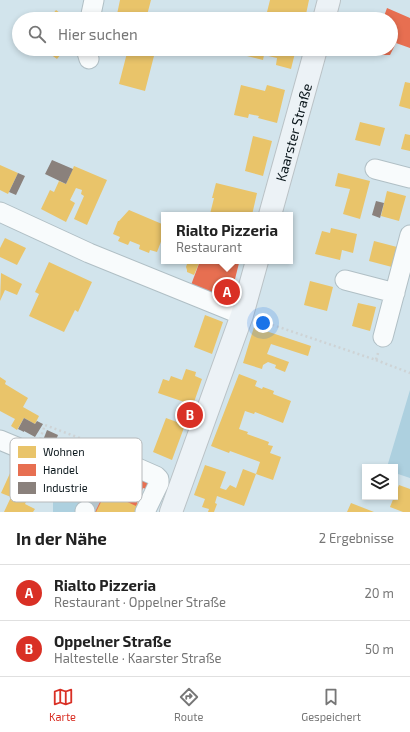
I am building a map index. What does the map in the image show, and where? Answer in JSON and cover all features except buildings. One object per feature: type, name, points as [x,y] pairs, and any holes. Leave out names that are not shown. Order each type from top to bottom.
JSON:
[{"type":"main road","points":[[326,12],[329,0]]},
{"type":"main road","name":"Kaarster Straße","points":[[271,212],[314,56]]},
{"type":"main road","points":[[171,512],[242,315],[256,264]]},
{"type":"street","points":[[91,12],[94,0]]},
{"type":"street","points":[[375,169],[410,178]]},
{"type":"street","points":[[0,212],[89,253],[242,315]]},
{"type":"street","points":[[383,337],[410,235]]},
{"type":"street","points":[[345,280],[395,293]]},
{"type":"street","points":[[0,440],[10,444]]},
{"type":"street","points":[[142,470],[159,478],[159,482],[145,512]]},
{"type":"path","points":[[242,315],[410,373]]},
{"type":"path","points":[[376,360],[383,337]]},
{"type":"shaded area","points":[[410,390],[410,478],[398,474],[398,464],[388,464]]},
{"type":"shaded area","points":[[53,502],[83,502],[78,512],[53,512]]},
{"type":"tunnel","points":[[85,511],[89,502]]},
{"type":"place","name":"Rialto Pizzeria","points":[[227,292]]},
{"type":"place","name":"Oppelner Straße","points":[[190,415]]}]
